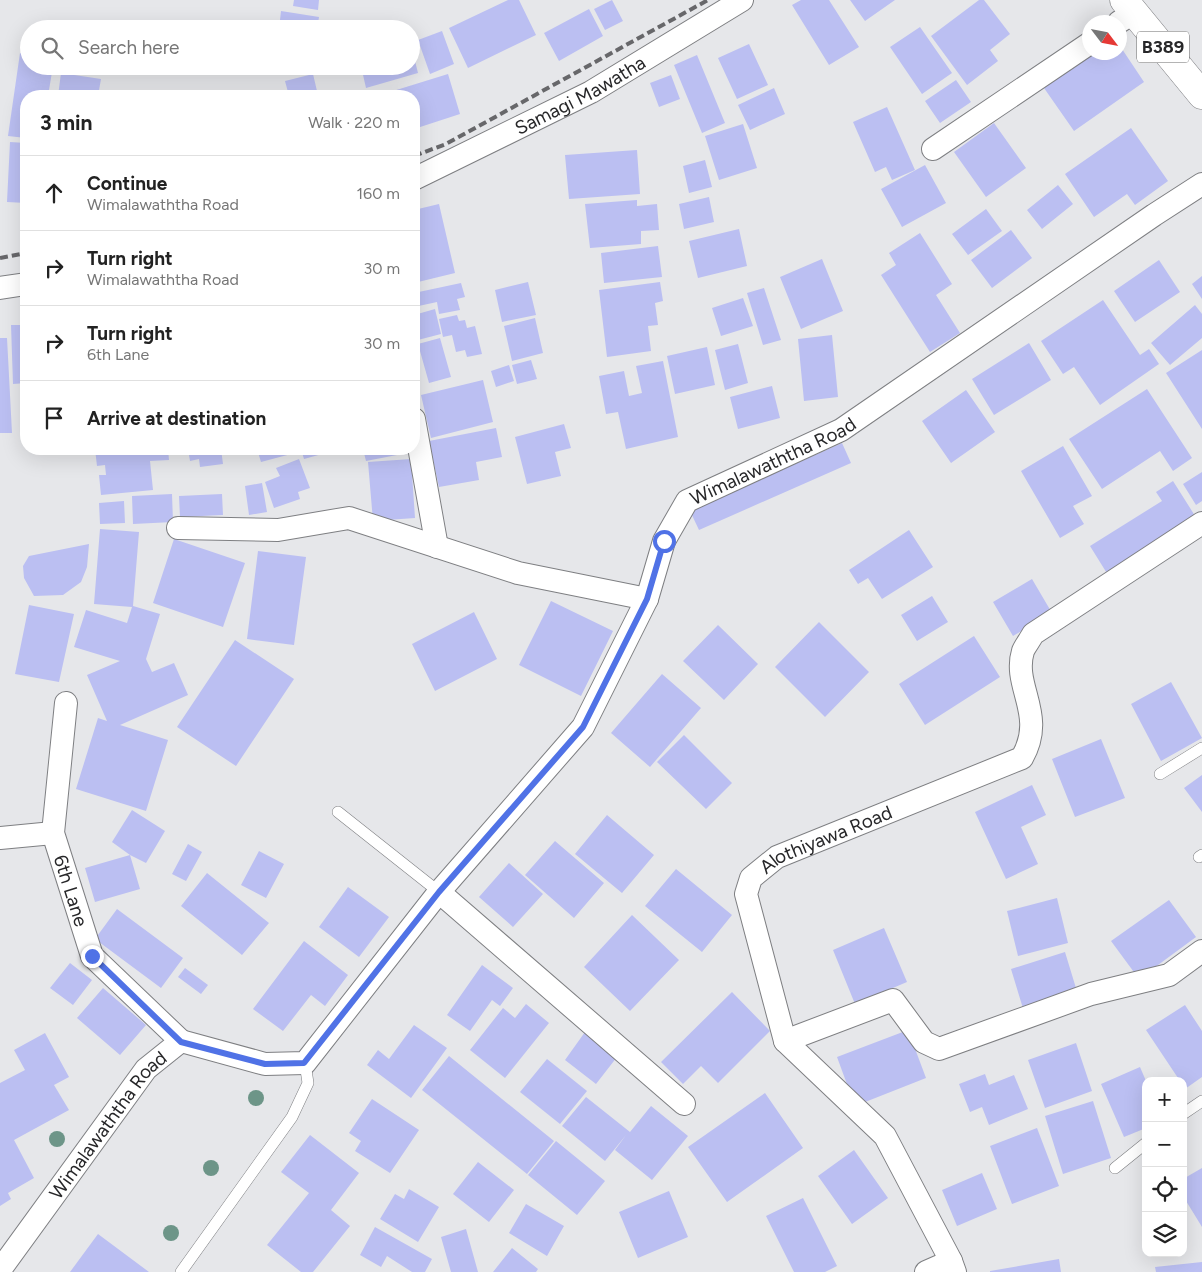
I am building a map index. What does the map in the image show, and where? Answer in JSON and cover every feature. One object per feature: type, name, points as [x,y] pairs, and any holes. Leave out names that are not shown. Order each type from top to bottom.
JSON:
[{"type":"main road","name":"B389","points":[[1126,11],[1202,95]]},
{"type":"street","name":"Samagi Mawatha","points":[[420,176],[591,92],[742,0]]},
{"type":"street","points":[[933,149],[1082,48]]},
{"type":"street","name":"Wimalawaththa Road","points":[[0,1270],[146,1069],[181,1042],[265,1064],[304,1063],[439,892],[583,727],[647,599],[664,541],[687,501],[841,430],[1154,214],[1202,184]]},
{"type":"street","points":[[0,288],[20,285]]},
{"type":"street","points":[[420,452],[437,547]]},
{"type":"street","points":[[178,528],[278,530],[349,518],[518,573],[647,599]]},
{"type":"street","name":"Alothiyawa Road","points":[[785,1041],[746,894],[751,878],[777,857],[1022,758],[1028,746],[1031,733],[1031,708],[1021,668],[1023,651],[1033,634],[1202,523]]},
{"type":"street","name":"6th Lane","points":[[66,703],[53,833],[92,956],[181,1042]]},
{"type":"street","points":[[0,838],[53,833]]},
{"type":"street","points":[[439,892],[684,1104]]},
{"type":"street","points":[[926,1272],[953,1266],[885,1136],[785,1041],[893,1000],[924,1042],[938,1049],[1091,994],[1169,975],[1202,951]]},
{"type":"lane","points":[[1160,774],[1202,748]]},
{"type":"lane","points":[[338,812],[439,892]]},
{"type":"lane","points":[[181,1272],[292,1117],[308,1083],[304,1063]]},
{"type":"lane","points":[[1187,1111],[1202,1101]]},
{"type":"lane","points":[[1116,1168],[1142,1147]]},
{"type":"building","points":[[294,0],[319,0],[318,10],[293,6]]},
{"type":"building","points":[[508,0],[519,0],[536,35],[468,68],[449,28]]},
{"type":"building","points":[[612,0],[623,21],[605,30],[594,9]]},
{"type":"building","points":[[801,0],[829,0],[859,47],[829,65],[792,5]]},
{"type":"building","points":[[850,0],[895,0],[865,21]]},
{"type":"building","points":[[979,0],[984,0],[1010,34],[990,50],[998,61],[967,85],[931,36]]},
{"type":"building","points":[[589,9],[603,36],[559,61],[544,33]]},
{"type":"building","points":[[281,11],[319,17],[318,20],[280,20]]},
{"type":"building","points":[[920,27],[952,73],[922,94],[890,47]]},
{"type":"building","points":[[442,31],[454,64],[430,74],[420,46],[420,39]]},
{"type":"building","points":[[749,44],[768,85],[737,99],[718,58]]},
{"type":"building","points":[[20,53],[20,75],[52,75],[49,90],[20,90],[20,137],[8,136]]},
{"type":"building","points":[[697,55],[725,123],[702,133],[674,65]]},
{"type":"building","points":[[1127,56],[1144,82],[1074,131],[1044,88],[1083,60],[1127,60]]},
{"type":"building","points":[[448,74],[460,114],[420,127],[420,90],[396,90]]},
{"type":"building","points":[[61,75],[101,79],[99,90],[59,90]]},
{"type":"building","points":[[313,75],[317,90],[287,90],[285,81]]},
{"type":"building","points":[[363,75],[411,75],[366,88]]},
{"type":"building","points":[[671,75],[680,99],[659,107],[650,83]]},
{"type":"building","points":[[956,80],[971,102],[940,123],[925,101]]},
{"type":"building","points":[[774,88],[785,114],[750,130],[738,105]]},
{"type":"building","points":[[887,107],[915,170],[892,180],[886,167],[875,172],[853,122]]},
{"type":"building","points":[[994,123],[1026,168],[986,197],[954,152]]},
{"type":"building","points":[[743,124],[757,168],[719,180],[705,136]]},
{"type":"building","points":[[1131,128],[1168,181],[1135,205],[1127,194],[1094,217],[1065,174]]},
{"type":"building","points":[[10,142],[20,143],[20,203],[7,202]]},
{"type":"building","points":[[637,150],[640,194],[569,199],[565,155]]},
{"type":"building","points":[[705,160],[712,187],[689,193],[683,166]]},
{"type":"building","points":[[925,165],[946,203],[902,227],[881,189]]},
{"type":"building","points":[[1058,185],[1073,204],[1042,229],[1027,210]]},
{"type":"building","points":[[709,197],[714,222],[684,229],[679,204]]},
{"type":"building","points":[[637,200],[637,206],[657,204],[659,230],[641,231],[641,244],[590,248],[585,204]]},
{"type":"building","points":[[439,204],[455,273],[420,282],[420,209]]},
{"type":"building","points":[[986,209],[1002,231],[968,255],[952,234]]},
{"type":"building","points":[[739,229],[747,266],[698,278],[689,241]]},
{"type":"building","points":[[1011,230],[1032,258],[992,288],[971,260]]},
{"type":"building","points":[[920,233],[952,284],[936,295],[960,333],[930,352],[881,275],[896,265],[889,253]]},
{"type":"building","points":[[658,246],[662,277],[604,283],[601,253]]},
{"type":"building","points":[[822,259],[843,311],[801,329],[780,277]]},
{"type":"building","points":[[1159,260],[1180,292],[1135,322],[1114,291]]},
{"type":"building","points":[[1202,276],[1202,299],[1192,284]]},
{"type":"building","points":[[528,282],[536,315],[502,322],[495,290]]},
{"type":"building","points":[[660,282],[663,301],[655,303],[658,325],[648,326],[651,351],[607,357],[599,290]]},
{"type":"building","points":[[461,283],[465,297],[457,299],[460,310],[439,314],[437,302],[420,306],[420,292]]},
{"type":"building","points":[[764,288],[781,340],[763,345],[747,293]]},
{"type":"building","points":[[743,298],[753,326],[721,336],[712,308]]},
{"type":"building","points":[[1103,300],[1140,355],[1149,349],[1159,364],[1100,405],[1074,367],[1063,374],[1041,341]]},
{"type":"building","points":[[1195,305],[1202,314],[1202,338],[1170,365],[1151,343]]},
{"type":"building","points":[[435,309],[441,334],[420,339],[420,313]]},
{"type":"building","points":[[457,315],[459,321],[465,320],[467,328],[475,326],[482,354],[467,357],[465,350],[456,352],[452,335],[443,337],[439,319]]},
{"type":"building","points":[[535,318],[543,353],[512,361],[504,326]]},
{"type":"building","points":[[11,325],[20,325],[20,383],[13,384]]},
{"type":"building","points":[[832,335],[838,397],[804,401],[798,339]]},
{"type":"building","points":[[0,338],[7,338],[12,433],[0,433]]},
{"type":"building","points":[[440,338],[451,377],[429,383],[420,351],[420,343]]},
{"type":"building","points":[[1029,343],[1051,380],[994,415],[972,379]]},
{"type":"building","points":[[738,344],[748,383],[725,390],[715,350]]},
{"type":"building","points":[[707,347],[715,385],[675,394],[667,356]]},
{"type":"building","points":[[1202,350],[1202,429],[1166,373]]},
{"type":"building","points":[[531,360],[537,379],[517,384],[512,365]]},
{"type":"building","points":[[663,361],[678,437],[626,449],[618,412],[606,414],[599,376],[624,371],[629,396],[642,393],[636,366]]},
{"type":"building","points":[[509,365],[514,381],[496,387],[491,371]]},
{"type":"building","points":[[483,380],[493,422],[431,438],[421,395]]},
{"type":"building","points":[[772,386],[780,418],[738,429],[730,397]]},
{"type":"building","points":[[1147,389],[1192,458],[1173,471],[1160,451],[1102,489],[1069,439]]},
{"type":"building","points":[[966,390],[995,432],[951,463],[922,421]]},
{"type":"building","points":[[564,424],[571,448],[555,452],[561,476],[527,484],[515,437]]},
{"type":"building","points":[[496,428],[502,457],[476,462],[479,480],[439,487],[429,441]]},
{"type":"building","points":[[842,443],[851,463],[699,530],[690,511]]},
{"type":"building","points":[[1063,446],[1092,496],[1073,506],[1084,524],[1060,538],[1021,471]]},
{"type":"building","points":[[96,455],[169,455],[169,460],[150,461],[153,490],[101,495],[99,475],[106,475],[105,465],[97,466]]},
{"type":"building","points":[[189,455],[222,455],[223,464],[200,467],[199,459],[190,461]]},
{"type":"building","points":[[259,455],[287,455],[261,462]]},
{"type":"building","points":[[303,455],[318,455],[304,459]]},
{"type":"building","points":[[364,455],[397,455],[366,461]]},
{"type":"building","points":[[299,459],[310,488],[298,492],[300,499],[274,508],[265,482],[280,476],[276,468]]},
{"type":"building","points":[[411,459],[415,518],[373,521],[368,462]]},
{"type":"building","points":[[1202,472],[1202,501],[1196,505],[1183,484]]},
{"type":"building","points":[[1173,481],[1197,519],[1108,575],[1090,546],[1162,501],[1156,492]]},
{"type":"building","points":[[262,483],[267,512],[249,515],[245,486]]},
{"type":"building","points":[[172,494],[173,522],[133,524],[132,496]]},
{"type":"building","points":[[222,494],[223,515],[180,517],[179,496]]},
{"type":"building","points":[[124,501],[125,523],[100,524],[99,503]]},
{"type":"building","points":[[100,529],[139,532],[133,606],[160,614],[146,659],[152,672],[174,663],[188,695],[120,725],[168,740],[146,811],[76,789],[98,718],[107,721],[87,675],[120,661],[74,647],[86,610],[127,623],[132,607],[94,604]]},
{"type":"building","points":[[909,530],[933,567],[882,599],[868,578],[858,584],[849,570]]},
{"type":"building","points":[[174,539],[245,563],[223,627],[153,603]]},
{"type":"building","points":[[89,544],[87,567],[81,582],[63,595],[34,596],[24,578],[23,566],[29,556]]},
{"type":"building","points":[[258,551],[306,557],[294,645],[247,639]]},
{"type":"building","points":[[1032,579],[1052,613],[1013,636],[993,602]]},
{"type":"building","points":[[932,596],[948,622],[917,641],[901,615]]},
{"type":"building","points":[[551,601],[613,631],[581,696],[519,665]]},
{"type":"building","points":[[29,605],[74,614],[59,682],[15,674]]},
{"type":"building","points":[[474,612],[497,659],[435,691],[412,644]]},
{"type":"building","points":[[819,622],[869,672],[825,717],[775,667]]},
{"type":"building","points":[[718,625],[758,664],[724,700],[683,661]]},
{"type":"building","points":[[974,636],[1000,677],[925,725],[899,684]]},
{"type":"building","points":[[235,640],[294,679],[236,766],[177,727]]},
{"type":"building","points":[[662,674],[701,708],[650,767],[611,733]]},
{"type":"building","points":[[1171,682],[1202,738],[1161,761],[1131,704]]},
{"type":"building","points":[[684,735],[732,783],[706,809],[657,762]]},
{"type":"building","points":[[1101,739],[1125,798],[1075,817],[1052,759]]},
{"type":"building","points":[[1202,775],[1202,812],[1184,788]]},
{"type":"building","points":[[1032,785],[1046,815],[1021,827],[1038,864],[1006,879],[975,812]]},
{"type":"building","points":[[132,810],[165,831],[146,863],[130,855],[112,842]]},
{"type":"building","points":[[607,815],[654,855],[622,893],[575,854]]},
{"type":"building","points":[[555,841],[604,883],[574,918],[525,875]]},
{"type":"building","points":[[188,844],[202,852],[186,881],[172,874]]},
{"type":"building","points":[[259,851],[284,864],[266,898],[241,885]]},
{"type":"building","points":[[130,855],[140,889],[95,902],[85,868]]},
{"type":"building","points":[[509,863],[543,894],[513,927],[479,897]]},
{"type":"building","points":[[676,869],[732,915],[702,952],[645,906]]},
{"type":"building","points":[[207,873],[269,923],[242,955],[181,906]]},
{"type":"building","points":[[348,887],[389,917],[359,957],[319,927]]},
{"type":"building","points":[[1057,898],[1068,943],[1018,956],[1007,911]]},
{"type":"building","points":[[1169,900],[1196,937],[1139,979],[1111,941]]},
{"type":"building","points":[[117,909],[183,958],[161,988],[95,939]]},
{"type":"building","points":[[632,915],[679,960],[630,1011],[584,967]]},
{"type":"building","points":[[884,928],[907,982],[855,1004],[833,950]]},
{"type":"building","points":[[304,941],[348,975],[325,1006],[311,995],[283,1031],[253,1009]]},
{"type":"building","points":[[1065,952],[1079,998],[1025,1015],[1011,969]]},
{"type":"building","points":[[70,963],[92,980],[73,1005],[50,988]]},
{"type":"building","points":[[482,965],[513,988],[500,1006],[492,1000],[470,1031],[447,1015]]},
{"type":"building","points":[[185,968],[208,985],[201,994],[178,977]]},
{"type":"building","points":[[103,988],[146,1025],[120,1055],[77,1018]]},
{"type":"building","points":[[732,992],[770,1031],[718,1083],[701,1066],[683,1084],[661,1062]]},
{"type":"building","points":[[526,1004],[549,1023],[505,1078],[470,1050],[503,1008],[515,1018]]},
{"type":"building","points":[[1185,1005],[1202,1031],[1202,1077],[1187,1088],[1187,1077],[1177,1077],[1146,1030]]},
{"type":"building","points":[[414,1025],[447,1048],[411,1098],[367,1065],[378,1050],[389,1059]]},
{"type":"building","points":[[908,1030],[926,1078],[855,1106],[837,1057]]},
{"type":"building","points":[[585,1032],[617,1057],[596,1084],[565,1060]]},
{"type":"building","points":[[45,1033],[69,1077],[54,1085],[69,1110],[14,1140],[34,1178],[8,1193],[11,1199],[0,1206],[0,1083],[25,1070],[14,1050]]},
{"type":"building","points":[[1076,1043],[1092,1091],[1045,1108],[1028,1060]]},
{"type":"building","points":[[449,1056],[554,1141],[527,1174],[422,1090]]},
{"type":"building","points":[[547,1059],[587,1091],[560,1124],[520,1092]]},
{"type":"building","points":[[1140,1067],[1144,1077],[1142,1077],[1142,1130],[1124,1137],[1101,1084]]},
{"type":"building","points":[[985,1074],[989,1085],[1014,1075],[1028,1109],[989,1125],[982,1107],[970,1112],[959,1084]]},
{"type":"building","points":[[765,1093],[803,1148],[727,1202],[688,1147]]},
{"type":"building","points":[[586,1097],[630,1132],[651,1106],[688,1136],[652,1180],[615,1150],[626,1135],[605,1161],[562,1126]]},
{"type":"building","points":[[372,1099],[419,1130],[390,1173],[355,1151],[361,1141],[349,1133]]},
{"type":"building","points":[[1093,1101],[1111,1158],[1063,1174],[1045,1116]]},
{"type":"building","points":[[1037,1128],[1059,1186],[1012,1204],[990,1146]]},
{"type":"building","points":[[310,1135],[359,1173],[331,1210],[350,1226],[313,1272],[301,1272],[267,1245],[309,1193],[281,1172]]},
{"type":"building","points":[[556,1141],[605,1181],[577,1215],[528,1175]]},
{"type":"building","points":[[854,1150],[888,1198],[852,1224],[818,1176]]},
{"type":"building","points":[[478,1162],[514,1190],[489,1222],[453,1194]]},
{"type":"building","points":[[1202,1168],[1202,1227],[1187,1203],[1187,1177]]},
{"type":"building","points":[[982,1173],[997,1209],[957,1226],[942,1190]]},
{"type":"building","points":[[409,1189],[439,1207],[418,1242],[380,1219],[395,1194],[404,1199]]},
{"type":"building","points":[[669,1191],[688,1237],[638,1258],[619,1212]]},
{"type":"building","points":[[803,1198],[837,1266],[825,1272],[794,1272],[766,1216]]},
{"type":"building","points":[[526,1204],[564,1226],[547,1256],[509,1233]]},
{"type":"building","points":[[375,1227],[432,1259],[425,1272],[412,1272],[387,1256],[381,1267],[360,1255]]},
{"type":"building","points":[[466,1229],[478,1272],[451,1272],[441,1237]]},
{"type":"building","points":[[98,1234],[149,1272],[70,1272]]},
{"type":"building","points":[[512,1248],[538,1269],[536,1272],[493,1272]]},
{"type":"building","points":[[1059,1259],[1061,1272],[990,1272],[990,1271]]},
{"type":"building","points":[[1202,1262],[1202,1272],[1156,1272],[1155,1267]]},
{"type":"railway","points":[[420,154],[446,144],[708,0]]},
{"type":"railway","points":[[0,258],[20,254]]},
{"type":"route","points":[[92,956],[112,978],[181,1042],[265,1064],[304,1063],[439,892],[583,727],[647,599],[664,541]]}]
